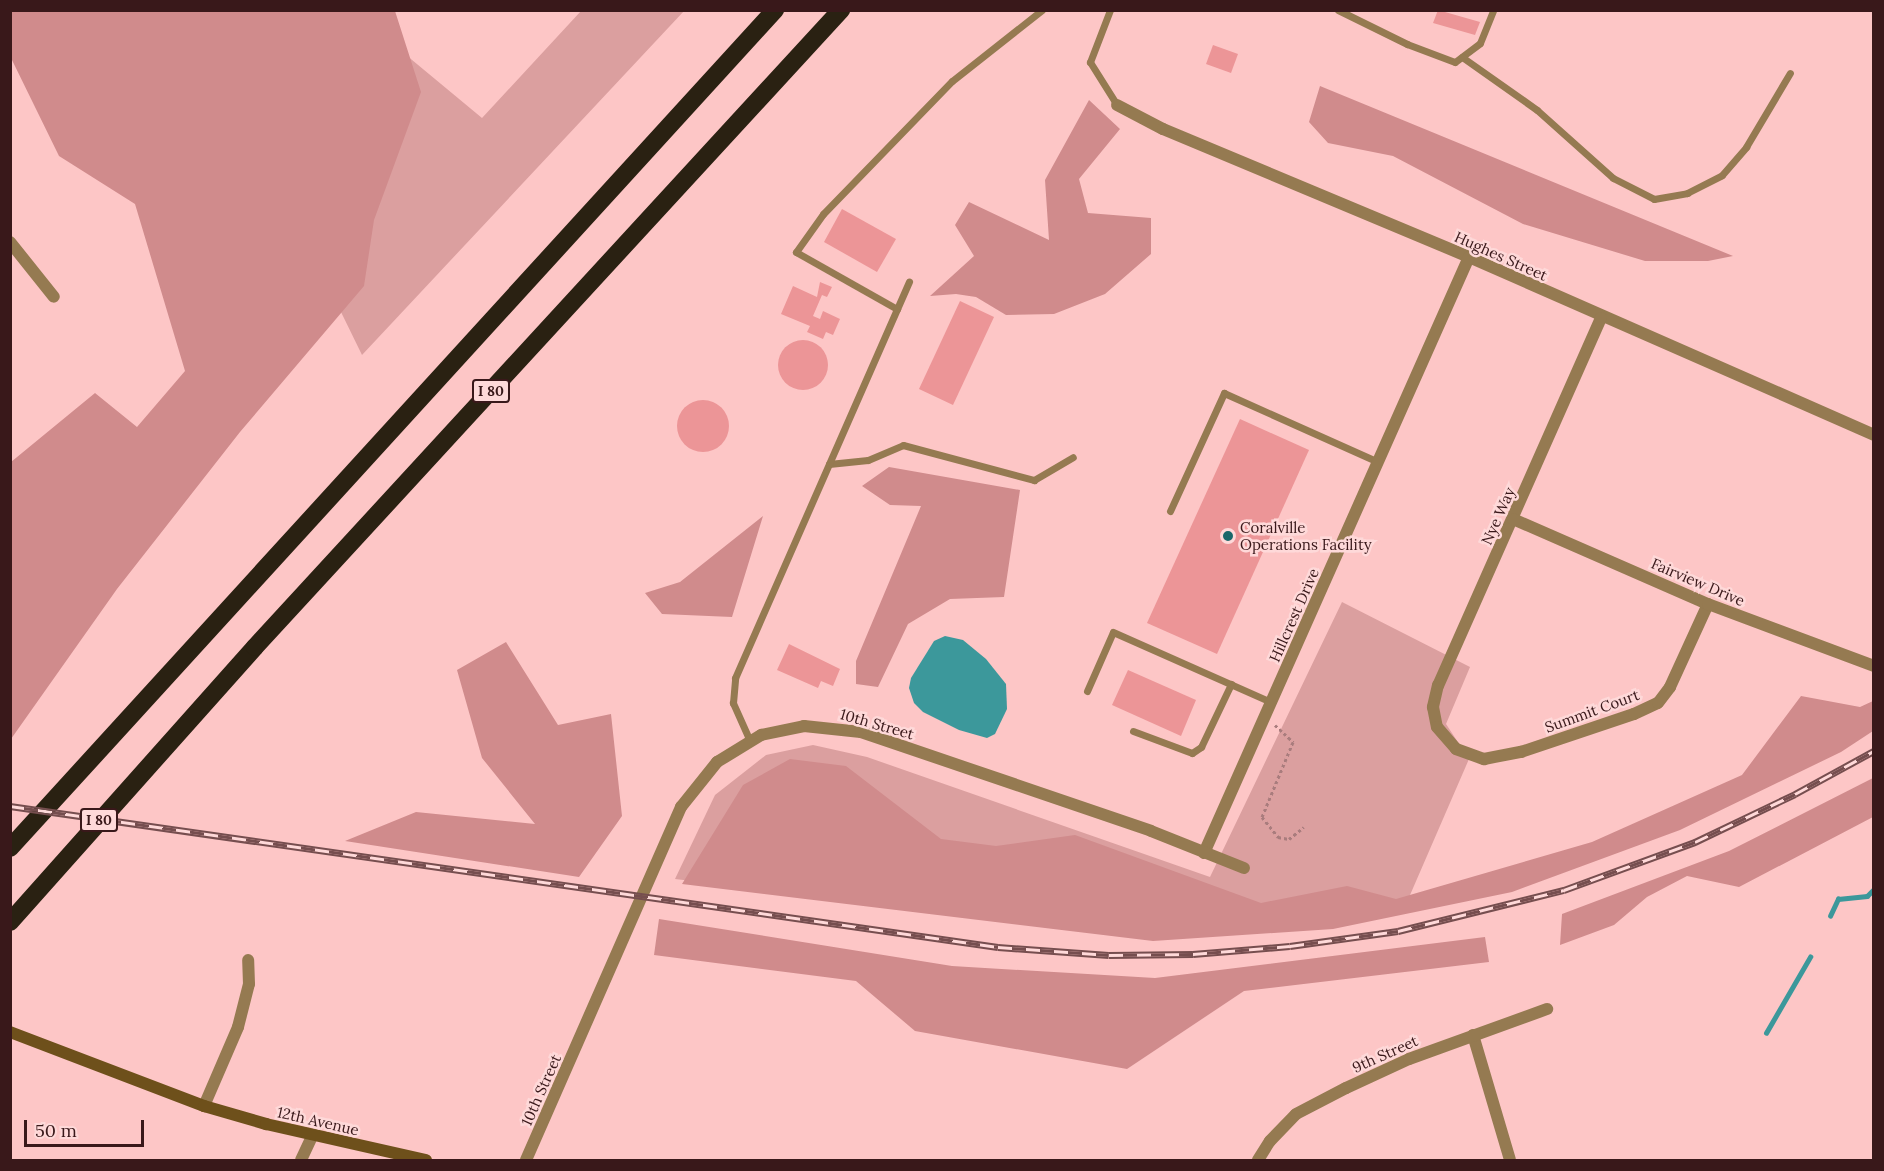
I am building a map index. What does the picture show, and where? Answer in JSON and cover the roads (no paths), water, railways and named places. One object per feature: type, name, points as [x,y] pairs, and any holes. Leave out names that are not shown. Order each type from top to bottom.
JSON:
[{"type":"highway","points":[[10,848],[775,10]]},
{"type":"highway","name":"I 80","points":[[10,922],[142,772],[841,10]]},
{"type":"main road","name":"12th Avenue","points":[[10,1032],[204,1106],[312,1136],[426,1161]]},
{"type":"street","name":"Hughes Street","points":[[1117,105],[1163,129],[1469,257],[1601,318],[1874,435]]},
{"type":"street","points":[[10,242],[54,297]]},
{"type":"street","name":"Hillcrest Drive","points":[[1204,853],[1469,257]]},
{"type":"street","name":"Nye Way","points":[[1437,727],[1433,707],[1438,685],[1601,318]]},
{"type":"street","name":"Fairview Drive","points":[[1513,519],[1708,604],[1874,666]]},
{"type":"street","name":"Summit Court","points":[[1437,727],[1456,749],[1484,759],[1521,752],[1634,714],[1658,703],[1670,687],[1708,604]]},
{"type":"street","name":"10th Street","points":[[526,1161],[681,807],[717,762],[750,741],[784,728],[804,726],[861,732],[1244,868]]},
{"type":"street","points":[[204,1106],[238,1027],[249,984],[248,960]]},
{"type":"street","name":"9th Street","points":[[1258,1161],[1270,1141],[1296,1114],[1409,1059],[1547,1009]]},
{"type":"street","points":[[1473,1035],[1510,1161]]},
{"type":"street","points":[[301,1161],[312,1136]]},
{"type":"lane","points":[[897,309],[796,252],[823,214],[952,81],[1042,10]]},
{"type":"lane","points":[[1110,10],[1090,62],[1117,105]]},
{"type":"lane","points":[[1338,10],[1426,52],[1455,62],[1480,43],[1493,10]]},
{"type":"lane","points":[[1462,57],[1538,110],[1613,178],[1654,198],[1687,193],[1722,175],[1746,147],[1790,73]]},
{"type":"lane","points":[[750,741],[733,702],[735,678],[909,281]]},
{"type":"lane","points":[[1170,511],[1224,393],[1378,462]]},
{"type":"lane","points":[[829,464],[868,460],[903,445],[1034,480],[1073,457]]},
{"type":"lane","points":[[1087,691],[1113,632],[1271,702]]},
{"type":"lane","points":[[1133,731],[1192,753],[1201,747],[1230,684]]},
{"type":"water","points":[[945,636],[963,640],[986,659],[1006,684],[1007,709],[995,734],[987,738],[959,730],[923,712],[914,703],[909,688],[911,678],[934,641]]},
{"type":"waterway","points":[[1830,916],[1838,899],[1867,896],[1874,889]]},
{"type":"waterway","points":[[1766,1033],[1810,957]]},
{"type":"railway","points":[[10,806],[998,947],[1109,955],[1193,954],[1290,946],[1398,931],[1564,890],[1695,842],[1795,794],[1874,751]]},
{"type":"place","name":"Coralville Operations Facility","points":[[1228,536]]}]
